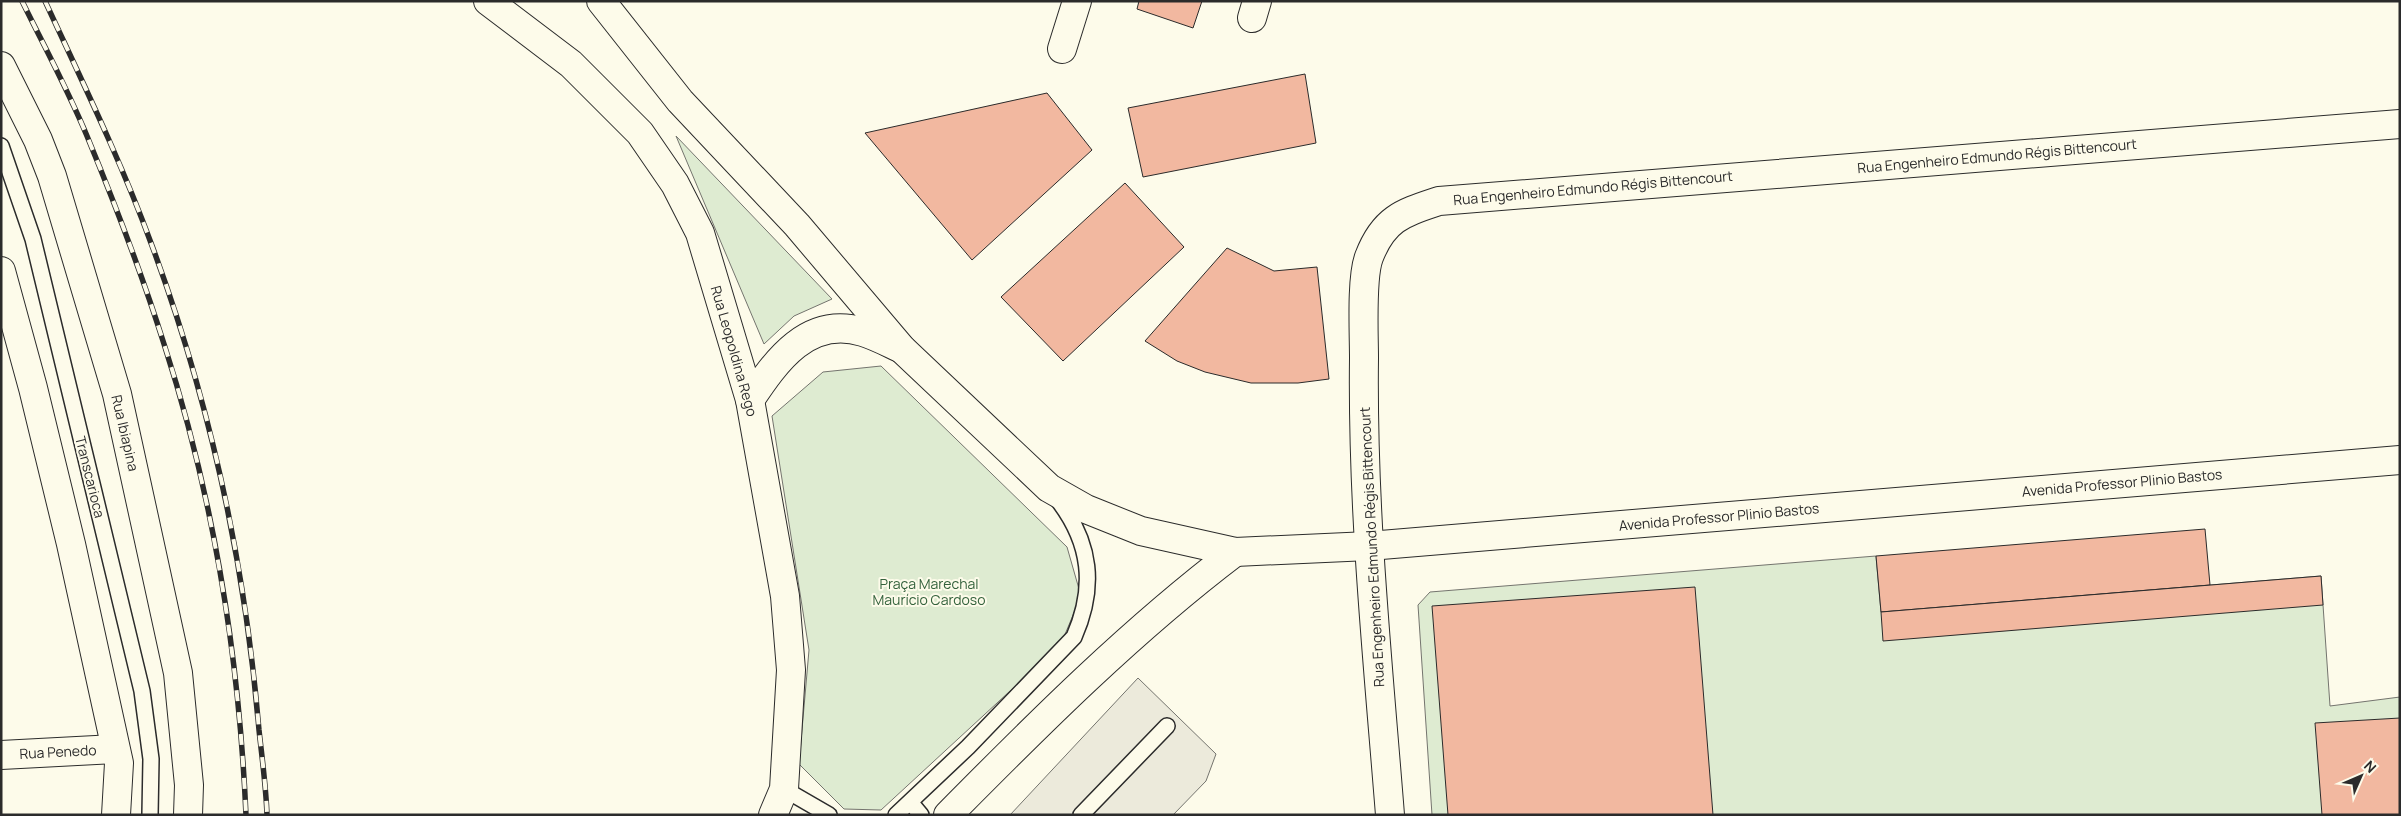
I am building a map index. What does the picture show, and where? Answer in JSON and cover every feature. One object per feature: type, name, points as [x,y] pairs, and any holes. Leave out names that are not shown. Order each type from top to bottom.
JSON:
[{"type":"street","name":"Rua Leopoldina Rego","points":[[488,1],[571,64],[640,133],[675,184],[700,233],[750,400],[785,596],[791,670],[784,789],[773,815]]},
{"type":"street","points":[[602,1],[680,101],[797,225],[902,348],[1049,488]]},
{"type":"street","points":[[1062,49],[1077,1]]},
{"type":"street","name":"Rua Ibiapina","points":[[1,66],[38,140],[52,176],[117,394],[178,673],[189,785],[188,815]]},
{"type":"street","name":"Rua Engenheiro Edmundo Régis Bittencourt","points":[[1390,815],[1369,546],[1363,398],[1364,296],[1368,258],[1383,230],[1401,214],[1439,201],[2400,124]]},
{"type":"street","points":[[1,271],[33,388],[71,544],[119,763],[116,815]]},
{"type":"street","points":[[750,400],[773,365],[792,346],[819,331],[844,329],[862,331],[902,348]]},
{"type":"street","name":"Avenida Professor Plinio Bastos","points":[[1049,488],[1086,509],[1141,531],[1235,552],[1369,546],[2400,460]]},
{"type":"street","points":[[948,815],[1109,658],[1186,589],[1235,552]]},
{"type":"street","name":"Rua Penedo","points":[[1,755],[116,749]]},
{"type":"lane","name":"Transcarioca","points":[[1,146],[33,239],[142,691],[151,759],[150,815]]},
{"type":"lane","points":[[896,815],[911,803],[1074,637],[1083,616],[1089,584],[1086,557],[1070,516],[1049,488]]},
{"type":"lane","points":[[1081,815],[1167,726]]},
{"type":"lane","points":[[784,789],[829,815]]},
{"type":"lane","points":[[911,803],[921,815]]},
{"type":"green space","points":[[676,136],[832,299],[794,316],[764,344]]},
{"type":"green space","name":"Praça Marechal Maurício Cardoso","points":[[881,366],[1067,547],[1081,596],[1061,644],[881,810],[844,809],[799,764],[809,650],[772,416],[823,372]]},
{"type":"green space","points":[[1876,556],[1881,612],[2321,576],[2330,706],[2400,697],[2400,815],[1432,815],[1418,605],[1430,592]]},
{"type":"shaded area","points":[[1138,678],[1216,754],[1206,781],[1173,815],[1010,815]]},
{"type":"building","points":[[1139,1],[1202,1],[1193,28],[1137,9]]},
{"type":"building","points":[[1305,74],[1316,143],[1143,177],[1128,108]]},
{"type":"building","points":[[1047,93],[1092,150],[972,260],[865,133]]},
{"type":"building","points":[[1125,183],[1184,247],[1063,361],[1001,297]]},
{"type":"building","points":[[1227,248],[1274,271],[1317,267],[1329,379],[1298,383],[1251,383],[1205,372],[1177,361],[1145,341]]},
{"type":"building","points":[[2205,529],[2210,585],[1881,612],[1876,556]]},
{"type":"building","points":[[2321,576],[2323,605],[1883,641],[1881,612]]},
{"type":"building","points":[[1695,587],[1713,815],[1448,815],[1432,606]]},
{"type":"building","points":[[2400,718],[2400,815],[2322,815],[2315,723]]},
{"type":"railway","points":[[22,1],[72,102],[108,187],[147,292],[181,401],[210,518],[221,577],[237,696],[246,815]]},
{"type":"railway","points":[[45,1],[127,182],[172,302],[191,362],[222,483],[245,605],[267,815]]}]
